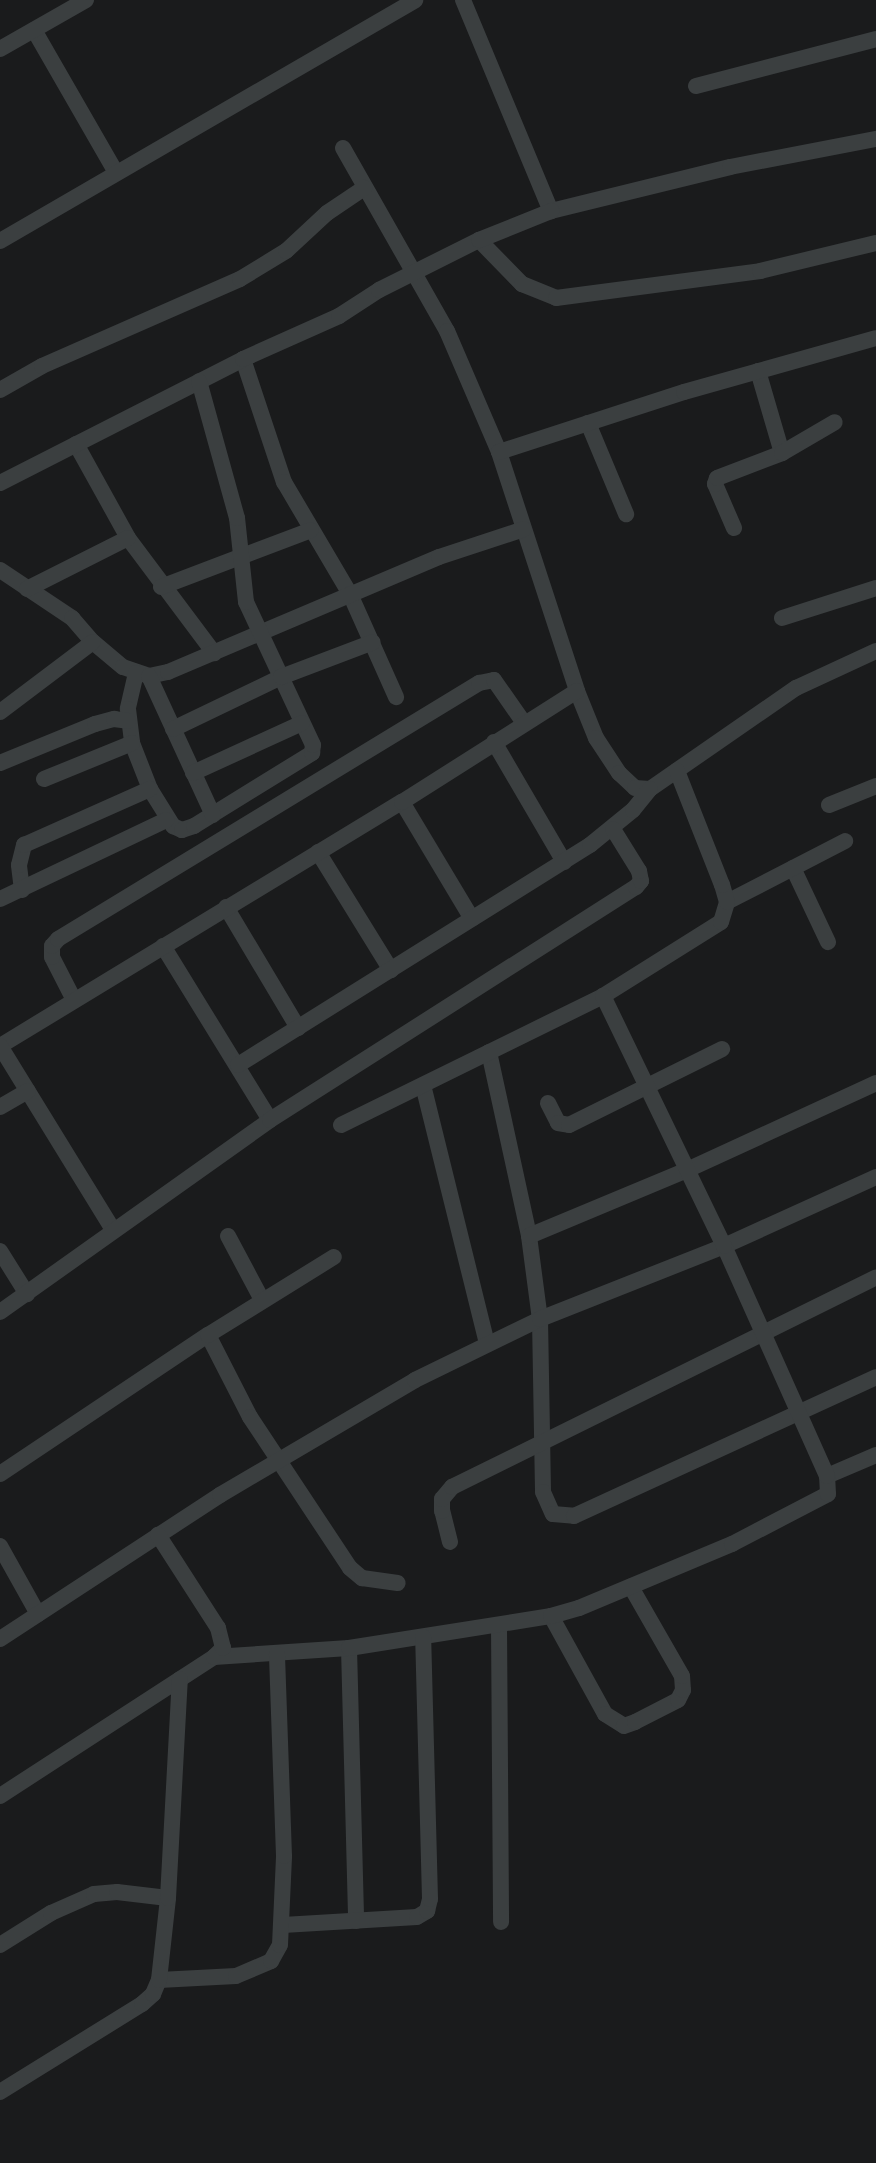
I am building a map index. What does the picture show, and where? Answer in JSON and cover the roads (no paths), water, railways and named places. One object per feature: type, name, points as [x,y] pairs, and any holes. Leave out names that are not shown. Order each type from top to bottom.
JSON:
[{"type":"street","points":[[0,49],[86,0]]},
{"type":"street","points":[[0,241],[115,171],[415,0]]},
{"type":"street","points":[[463,0],[551,211]]},
{"type":"street","points":[[33,30],[115,171]]},
{"type":"street","points":[[696,86],[876,39]]},
{"type":"street","points":[[0,483],[243,359],[339,316],[379,290],[479,240],[551,211],[730,167],[876,139]]},
{"type":"street","points":[[343,148],[364,188],[416,272],[447,331],[499,453],[576,691],[596,738],[619,773],[635,788],[650,789]]},
{"type":"street","points":[[0,390],[42,366],[240,279],[286,251],[327,213],[364,188]]},
{"type":"street","points":[[479,240],[522,284],[556,298],[760,271],[876,243]]},
{"type":"street","points":[[499,453],[758,371],[876,338]]},
{"type":"street","points":[[243,359],[284,482],[350,594],[396,697]]},
{"type":"street","points":[[758,371],[782,453]]},
{"type":"street","points":[[142,674],[128,721],[132,743],[150,789],[166,820],[182,830],[213,815],[312,753],[302,723],[246,602],[237,518],[199,381]]},
{"type":"street","points":[[734,528],[715,484],[717,478],[782,453],[835,422]]},
{"type":"street","points":[[588,423],[626,514]]},
{"type":"street","points":[[76,444],[128,538],[160,587],[182,606],[214,653]]},
{"type":"street","points":[[160,587],[311,530]]},
{"type":"street","points":[[142,674],[214,653],[464,548],[524,530]]},
{"type":"street","points":[[27,589],[128,538]]},
{"type":"street","points":[[0,570],[72,618],[93,642],[142,674],[173,729],[213,815]]},
{"type":"street","points":[[782,618],[876,588]]},
{"type":"street","points":[[0,712],[93,642]]},
{"type":"street","points":[[173,729],[281,678],[373,642]]},
{"type":"street","points":[[238,1065],[564,862],[613,829],[650,789],[733,728],[796,688],[876,651]]},
{"type":"street","points":[[74,1000],[52,957],[52,946],[58,939],[479,683],[494,680],[524,723]]},
{"type":"street","points":[[113,1230],[0,1046],[402,802],[576,691]]},
{"type":"street","points":[[0,763],[95,724],[114,719],[128,721]]},
{"type":"street","points":[[193,773],[302,723]]},
{"type":"street","points":[[494,742],[564,862]]},
{"type":"street","points":[[44,779],[132,743]]},
{"type":"street","points":[[341,1125],[603,996],[712,930],[726,913],[727,902],[677,771]]},
{"type":"street","points":[[22,890],[19,865],[24,845],[150,789]]},
{"type":"street","points":[[829,805],[875,789]]},
{"type":"street","points":[[402,802],[472,919]]},
{"type":"street","points":[[0,899],[166,820]]},
{"type":"street","points":[[0,1312],[270,1120],[636,887],[641,881],[639,871],[613,829]]},
{"type":"street","points":[[727,902],[845,842]]},
{"type":"street","points":[[318,852],[391,970]]},
{"type":"street","points":[[793,868],[828,942]]},
{"type":"street","points":[[226,907],[297,1028]]},
{"type":"street","points":[[163,946],[270,1120]]},
{"type":"street","points":[[214,1657],[349,1648],[551,1616],[631,1587],[732,1544],[821,1500],[830,1488],[827,1476],[724,1246],[603,996]]},
{"type":"street","points":[[548,1103],[558,1123],[569,1125],[722,1049]]},
{"type":"street","points":[[489,1052],[529,1236],[540,1319],[542,1442],[546,1505],[562,1518],[574,1516],[876,1377]]},
{"type":"street","points":[[529,1236],[687,1170],[876,1083]]},
{"type":"street","points":[[423,1085],[487,1344]]},
{"type":"street","points":[[0,1107],[28,1091]]},
{"type":"street","points":[[0,1639],[279,1458],[487,1344],[540,1319],[724,1246],[876,1177]]},
{"type":"street","points":[[228,1236],[262,1300]]},
{"type":"street","points":[[0,1251],[27,1294]]},
{"type":"street","points":[[0,1474],[208,1335],[334,1257]]},
{"type":"street","points":[[450,1542],[442,1511],[442,1499],[452,1487],[762,1330],[876,1277]]},
{"type":"street","points":[[208,1335],[250,1417],[350,1568],[362,1578],[398,1583]]},
{"type":"street","points":[[827,1476],[876,1455]]},
{"type":"street","points":[[0,1796],[214,1657],[223,1648],[222,1637],[159,1535]]},
{"type":"street","points":[[0,1546],[38,1614]]},
{"type":"street","points":[[551,1616],[605,1714],[624,1726],[678,1700],[683,1690],[682,1676],[631,1587]]},
{"type":"street","points":[[499,1626],[501,1922]]},
{"type":"street","points":[[283,1924],[417,1917],[427,1911],[430,1899],[423,1637]]},
{"type":"street","points":[[349,1648],[356,1921]]},
{"type":"street","points":[[159,1980],[211,1980],[255,1971],[271,1961],[279,1945],[283,1924],[277,1654]]},
{"type":"street","points":[[0,2092],[142,2004],[153,1994],[159,1980],[168,1898],[180,1679]]},
{"type":"street","points":[[0,1945],[51,1913],[94,1894],[117,1892],[168,1898]]}]
